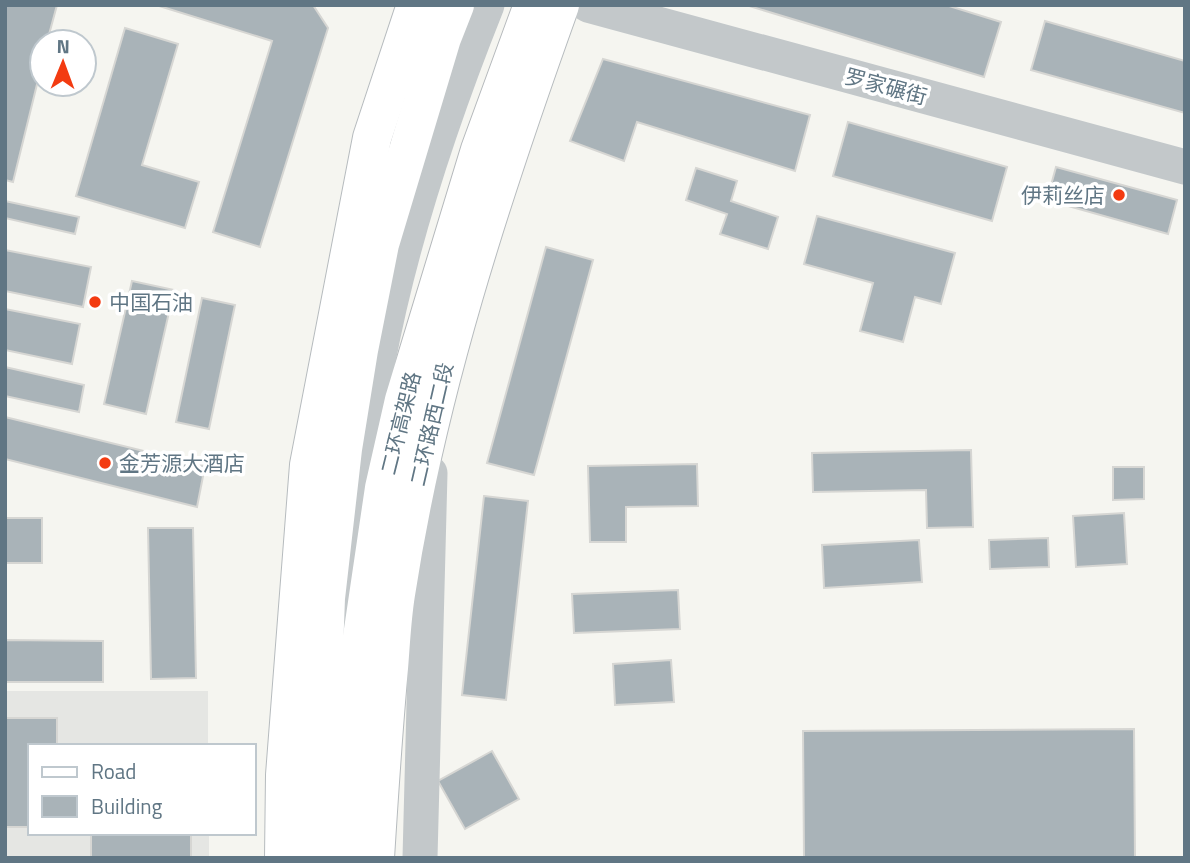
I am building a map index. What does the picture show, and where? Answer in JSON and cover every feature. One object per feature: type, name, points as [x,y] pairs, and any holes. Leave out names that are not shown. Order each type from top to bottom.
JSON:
[{"type":"main road","points":[[284,858],[285,775],[309,465],[372,138],[416,5]]},
{"type":"main road","points":[[316,858],[326,598],[343,449],[359,350],[380,244],[434,62],[455,5]]},
{"type":"main road","name":"二环高架路","points":[[353,858],[353,772],[358,664],[384,488],[404,400],[480,150],[533,5]]},
{"type":"main road","name":"二环路西二段","points":[[375,858],[396,596],[433,413],[459,306],[506,156],[560,5]]},
{"type":"street","points":[[336,858],[339,707],[347,605],[357,490],[378,360],[407,236],[461,71],[487,5]]},
{"type":"street","name":"罗家碾街","points":[[587,5],[1185,167]]},
{"type":"street","points":[[420,858],[433,413]]},
{"type":"shaded area","points":[[5,691],[208,691],[208,744],[28,744],[28,835],[209,835],[209,858],[5,858]]},
{"type":"building","points":[[5,5],[57,5],[51,28],[28,28],[28,98],[34,98],[13,182],[5,180]]},
{"type":"building","points":[[156,5],[313,5],[328,28],[260,247],[213,232],[272,41]]},
{"type":"building","points":[[746,5],[946,5],[1001,22],[984,77]]},
{"type":"building","points":[[1045,21],[1185,61],[1185,113],[1031,70]]},
{"type":"building","points":[[125,28],[178,44],[142,165],[199,182],[185,228],[76,196]]},
{"type":"building","points":[[603,59],[810,115],[795,171],[637,122],[624,161],[570,141]]},
{"type":"building","points":[[848,122],[1007,167],[992,221],[833,176]]},
{"type":"building","points":[[1056,167],[1177,200],[1168,234],[1047,200]]},
{"type":"building","points":[[696,168],[737,181],[731,201],[778,217],[768,249],[720,234],[727,214],[686,200]]},
{"type":"building","points":[[5,201],[79,217],[75,234],[5,218]]},
{"type":"building","points":[[817,216],[955,253],[941,304],[915,297],[903,342],[860,331],[873,283],[804,264]]},
{"type":"building","points":[[546,247],[593,260],[534,475],[487,463]]},
{"type":"building","points":[[5,250],[91,267],[83,307],[5,291]]},
{"type":"building","points":[[132,281],[174,290],[146,414],[104,404]]},
{"type":"building","points":[[202,298],[235,305],[209,429],[176,422]]},
{"type":"building","points":[[5,309],[80,324],[72,364],[5,350]]},
{"type":"building","points":[[5,367],[84,385],[79,412],[5,396]]},
{"type":"building","name":"金芳源大酒店","points":[[5,417],[205,466],[197,507],[5,459]]},
{"type":"building","points":[[971,450],[973,527],[927,528],[926,490],[813,492],[812,453]]},
{"type":"building","points":[[697,464],[698,506],[626,507],[626,542],[590,542],[588,466]]},
{"type":"building","points":[[1113,467],[1144,467],[1144,499],[1113,500]]},
{"type":"building","points":[[484,496],[528,501],[506,700],[462,695]]},
{"type":"building","points":[[1124,513],[1127,564],[1076,567],[1073,516]]},
{"type":"building","points":[[5,518],[42,518],[42,563],[5,563]]},
{"type":"building","points":[[148,528],[193,528],[196,678],[151,679]]},
{"type":"building","points":[[1048,538],[1049,567],[990,569],[989,540]]},
{"type":"building","points":[[919,540],[922,582],[824,588],[822,545]]},
{"type":"building","points":[[678,590],[680,629],[574,633],[572,594]]},
{"type":"building","points":[[5,640],[103,641],[103,682],[5,682]]},
{"type":"building","points":[[671,660],[674,702],[615,705],[613,664]]},
{"type":"building","points":[[5,718],[57,718],[57,744],[28,744],[28,827],[5,827]]},
{"type":"building","points":[[1134,729],[1135,858],[804,858],[803,731]]},
{"type":"building","points":[[492,751],[519,799],[465,829],[438,781]]},
{"type":"building","points":[[91,835],[191,835],[191,858],[91,858]]},
{"type":"place","name":"伊莉丝店","points":[[1119,195]]},
{"type":"place","name":"中国石油","points":[[95,302]]},
{"type":"place","name":"金芳源大酒店","points":[[105,463]]}]
